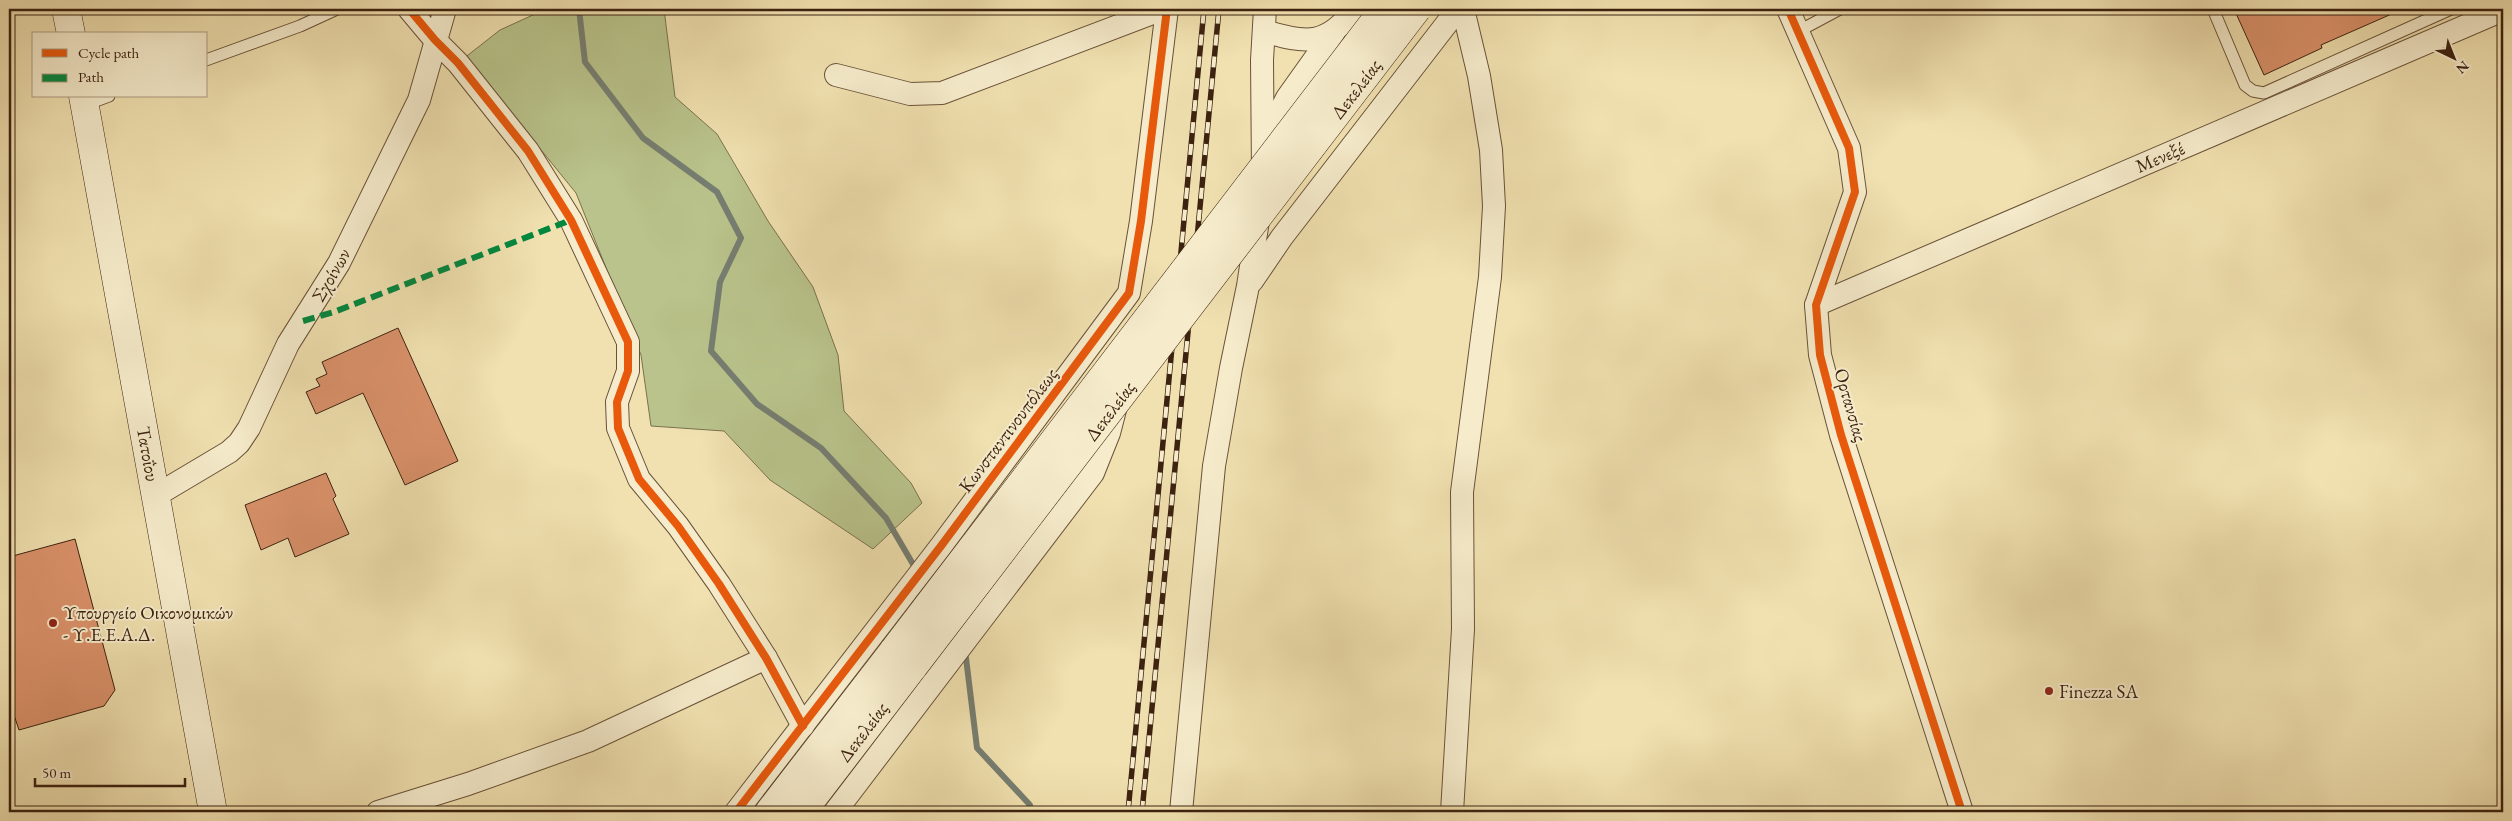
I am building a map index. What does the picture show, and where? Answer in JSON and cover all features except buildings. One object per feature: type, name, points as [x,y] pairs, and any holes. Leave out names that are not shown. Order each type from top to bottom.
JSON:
[{"type":"main road","points":[[66,9],[71,32]]},
{"type":"main road","name":"Δεκελείας","points":[[769,812],[914,666],[1384,9]]},
{"type":"main road","name":"Δεκελείας","points":[[802,812],[1418,9]]},
{"type":"main road","name":"Τατοΐου","points":[[92,99],[155,496],[213,812]]},
{"type":"street","points":[[409,9],[435,40],[458,63],[528,151],[584,243],[628,342],[628,371],[617,402],[618,428],[639,478],[678,526],[714,576],[766,658],[802,726]]},
{"type":"street","name":"Σχοίνων","points":[[155,496],[229,452],[239,443],[249,428],[288,344],[340,263],[419,100],[445,9]]},
{"type":"street","points":[[836,75],[910,94],[942,93],[1163,9]]},
{"type":"street","name":"Κωνσταντινουπόλεως","points":[[736,812],[941,546],[1064,383],[1129,293],[1141,222],[1167,9]]},
{"type":"street","points":[[1181,812],[1214,466],[1248,286],[1263,189],[1262,60],[1265,9]]},
{"type":"street","points":[[1262,146],[1287,98],[1334,32],[1355,9]]},
{"type":"street","points":[[1248,286],[1282,237],[1458,9]]},
{"type":"street","points":[[1452,812],[1463,629],[1462,492],[1490,277],[1494,206],[1491,150],[1479,76],[1463,9]]},
{"type":"street","name":"Ορτανσίας","points":[[1788,9],[1849,148],[1855,192],[1816,304],[1820,355],[1841,435],[1962,812]]},
{"type":"street","name":"Μενεξέ","points":[[1816,304],[2503,10]]},
{"type":"street","points":[[1264,32],[1296,40],[1312,41],[1334,32]]},
{"type":"street","points":[[835,812],[914,666],[985,617],[1093,473],[1109,433],[1120,390],[1129,293]]},
{"type":"street","points":[[1064,383],[1120,390]]},
{"type":"street","points":[[378,812],[468,784],[588,740],[766,658]]},
{"type":"lane","points":[[208,59],[300,26],[337,9]]},
{"type":"lane","points":[[1797,32],[1840,9]]},
{"type":"lane","points":[[2213,9],[2245,85],[2253,91],[2264,93],[2451,9]]},
{"type":"green space","points":[[546,9],[664,9],[675,97],[717,134],[768,221],[813,287],[838,355],[844,411],[911,483],[922,503],[873,549],[770,480],[724,431],[651,426],[641,355],[576,193],[498,97],[463,59],[500,30]]},
{"type":"waterway","points":[[579,9],[585,62],[643,138],[717,192],[741,238],[720,282],[711,351],[757,404],[821,448],[886,518],[917,571]]},
{"type":"waterway","points":[[963,651],[966,658],[977,748],[1030,805],[1030,812]]},
{"type":"railway","points":[[1128,812],[1204,9]]},
{"type":"railway","points":[[1142,812],[1219,9]]},
{"type":"marked path","points":[[303,321],[334,312],[571,220]]},
{"type":"cycle path","points":[[409,9],[435,40],[458,63],[528,151],[571,220],[628,342],[628,371],[617,402],[618,428],[639,479],[678,526],[719,584],[766,658],[803,726]]},
{"type":"cycle path","points":[[736,812],[941,546],[1129,293],[1141,221],[1167,9]]},
{"type":"cycle path","points":[[1788,9],[1849,148],[1855,192],[1816,305],[1820,355],[1841,435],[1962,812]]},
{"type":"place","name":"Υπουργείο Οικονομικών - Υ.Ε.Ε.Α.Δ.","points":[[53,623]]},
{"type":"place","name":"Finezza SA","points":[[2049,691]]}]
